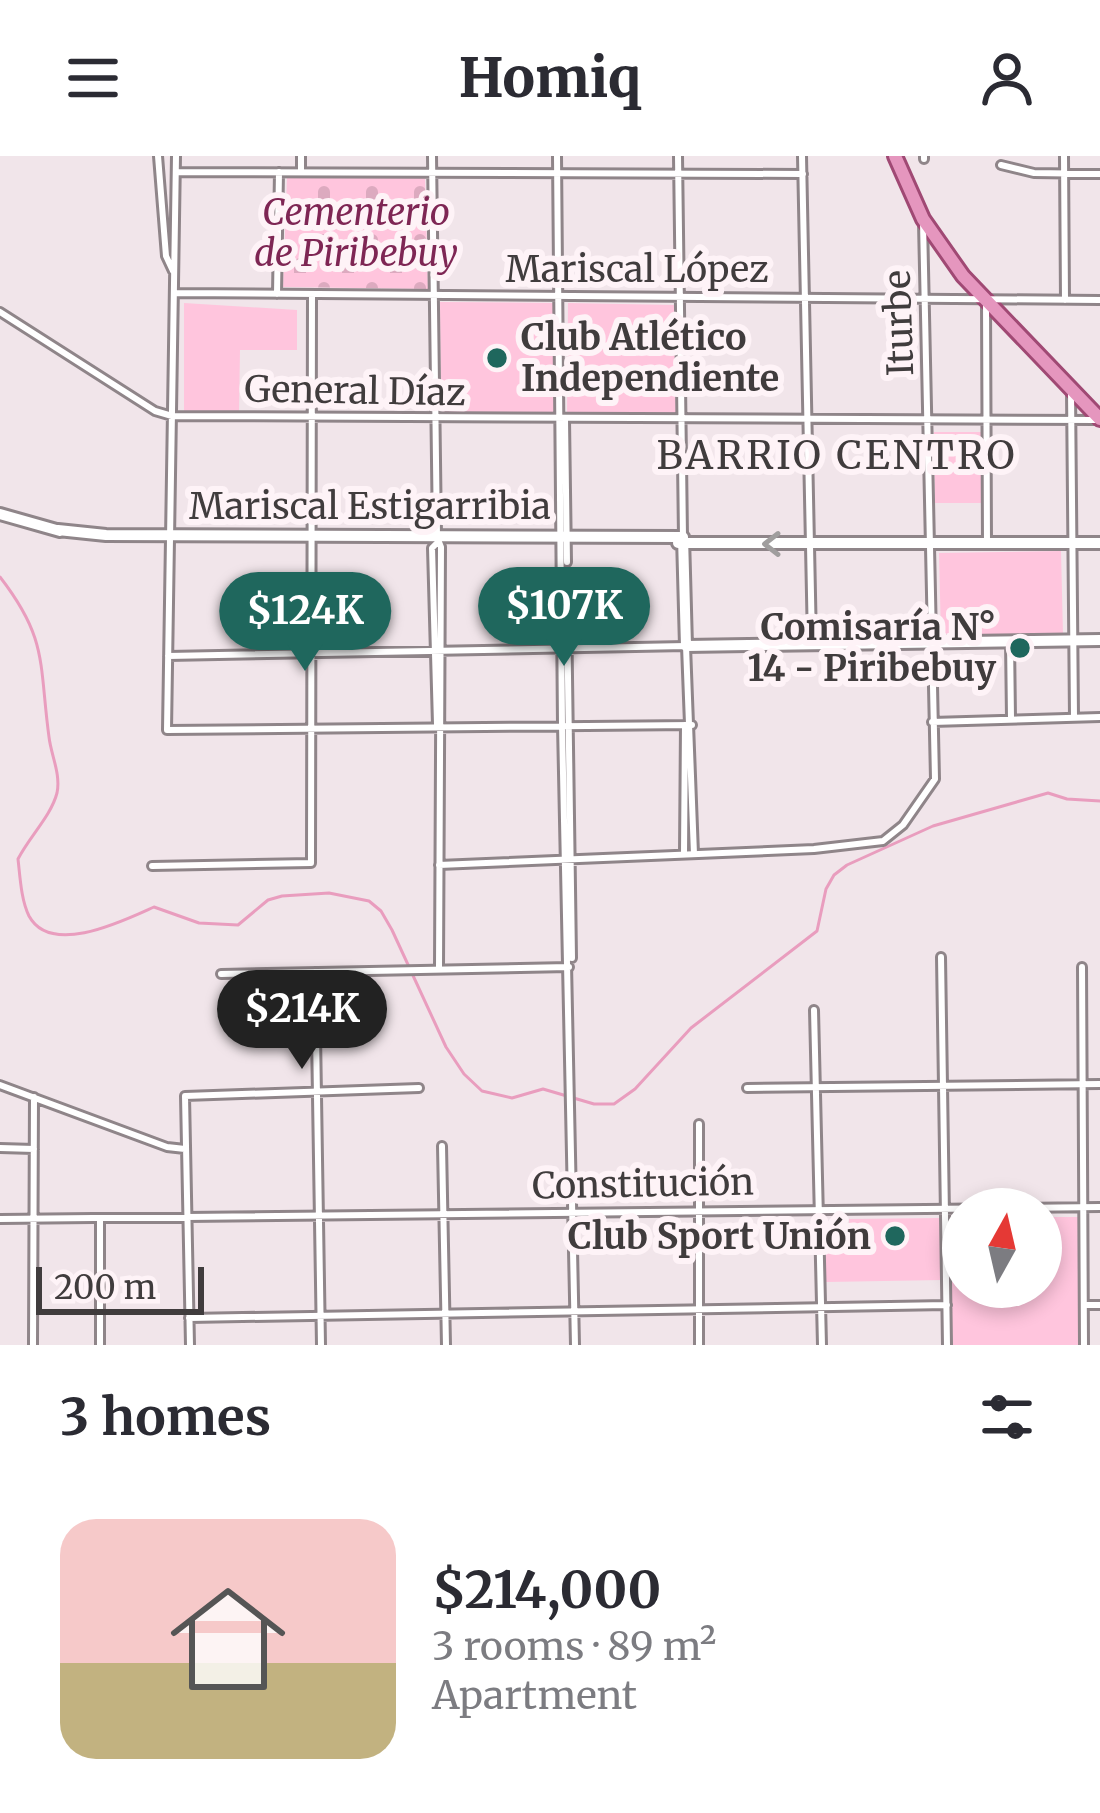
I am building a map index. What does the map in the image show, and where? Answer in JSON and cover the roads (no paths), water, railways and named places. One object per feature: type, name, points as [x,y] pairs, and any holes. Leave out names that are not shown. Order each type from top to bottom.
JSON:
[{"type":"main road","points":[[895,156],[923,219],[963,276],[1100,420]]},
{"type":"street","points":[[158,156],[166,256],[174,274]]},
{"type":"street","points":[[176,156],[166,730],[688,725]]},
{"type":"street","points":[[301,156],[301,172]]},
{"type":"street","points":[[432,156],[437,540],[441,548],[437,650],[440,968]]},
{"type":"street","points":[[559,156],[575,1345]]},
{"type":"street","points":[[678,156],[688,710],[684,854]]},
{"type":"street","points":[[802,156],[812,643]]},
{"type":"street","points":[[1064,156],[1065,300]]},
{"type":"street","points":[[1001,165],[1034,172],[1100,174]]},
{"type":"street","points":[[176,172],[803,174]]},
{"type":"street","points":[[277,294],[279,172]]},
{"type":"street","name":"Iturbe","points":[[439,865],[814,849],[883,841],[902,825],[935,779],[923,219]]},
{"type":"street","name":"Mariscal López","points":[[174,293],[1100,300]]},
{"type":"street","points":[[152,866],[311,863],[312,294]]},
{"type":"street","points":[[986,299],[987,543]]},
{"type":"street","name":"General Díaz","points":[[0,312],[155,411],[172,416],[1100,420]]},
{"type":"street","points":[[1071,390],[1074,717]]},
{"type":"street","points":[[0,514],[111,541],[1100,543]]},
{"type":"street","points":[[168,656],[1100,640]]},
{"type":"street","points":[[1010,641],[1011,718]]},
{"type":"street","points":[[932,722],[1100,717]]},
{"type":"street","points":[[688,725],[694,854]]},
{"type":"street","points":[[941,957],[945,1188]]},
{"type":"street","points":[[221,974],[569,967]]},
{"type":"street","points":[[1082,967],[1084,1345]]},
{"type":"street","points":[[315,972],[321,1345]]},
{"type":"street","points":[[814,1010],[822,1345]]},
{"type":"street","points":[[747,1088],[1100,1084]]},
{"type":"street","points":[[0,1085],[167,1147],[185,1149]]},
{"type":"street","points":[[190,1345],[185,1096],[419,1088]]},
{"type":"street","points":[[33,1345],[34,1097]]},
{"type":"street","points":[[699,1124],[699,1345]]},
{"type":"street","points":[[442,1146],[446,1345]]},
{"type":"street","points":[[0,1148],[34,1149]]},
{"type":"street","name":"Constitución","points":[[0,1219],[942,1207]]},
{"type":"street","name":"Constitución","points":[[1062,1207],[1100,1207]]},
{"type":"street","points":[[100,1220],[100,1345]]},
{"type":"street","points":[[189,1318],[942,1305]]},
{"type":"street","points":[[1084,1306],[1100,1305]]},
{"type":"street","points":[[947,1308],[947,1345]]},
{"type":"waterway","points":[[0,577],[34,635],[58,779],[50,810],[18,859],[26,910],[39,928],[54,934],[89,932],[154,907],[199,923],[238,925],[268,900],[282,896],[329,893],[369,901],[392,930],[446,1047],[464,1074],[482,1091],[512,1098],[543,1089],[594,1104],[614,1104],[635,1089],[691,1028],[817,931],[826,889],[847,865],[933,826],[1048,793],[1100,801]]},
{"type":"place","name":"Club Atlético Independiente","points":[[497,358]]},
{"type":"place","name":"Comisaría N° 14 - Piribebuy","points":[[1020,648]]},
{"type":"place","name":"Club Sport Unión","points":[[895,1236]]},
{"type":"district","name":"BARRIO CENTRO","points":[[837,455]]},
{"type":"park label","name":"Cementerio de Piribebuy","points":[[356,232]]}]
